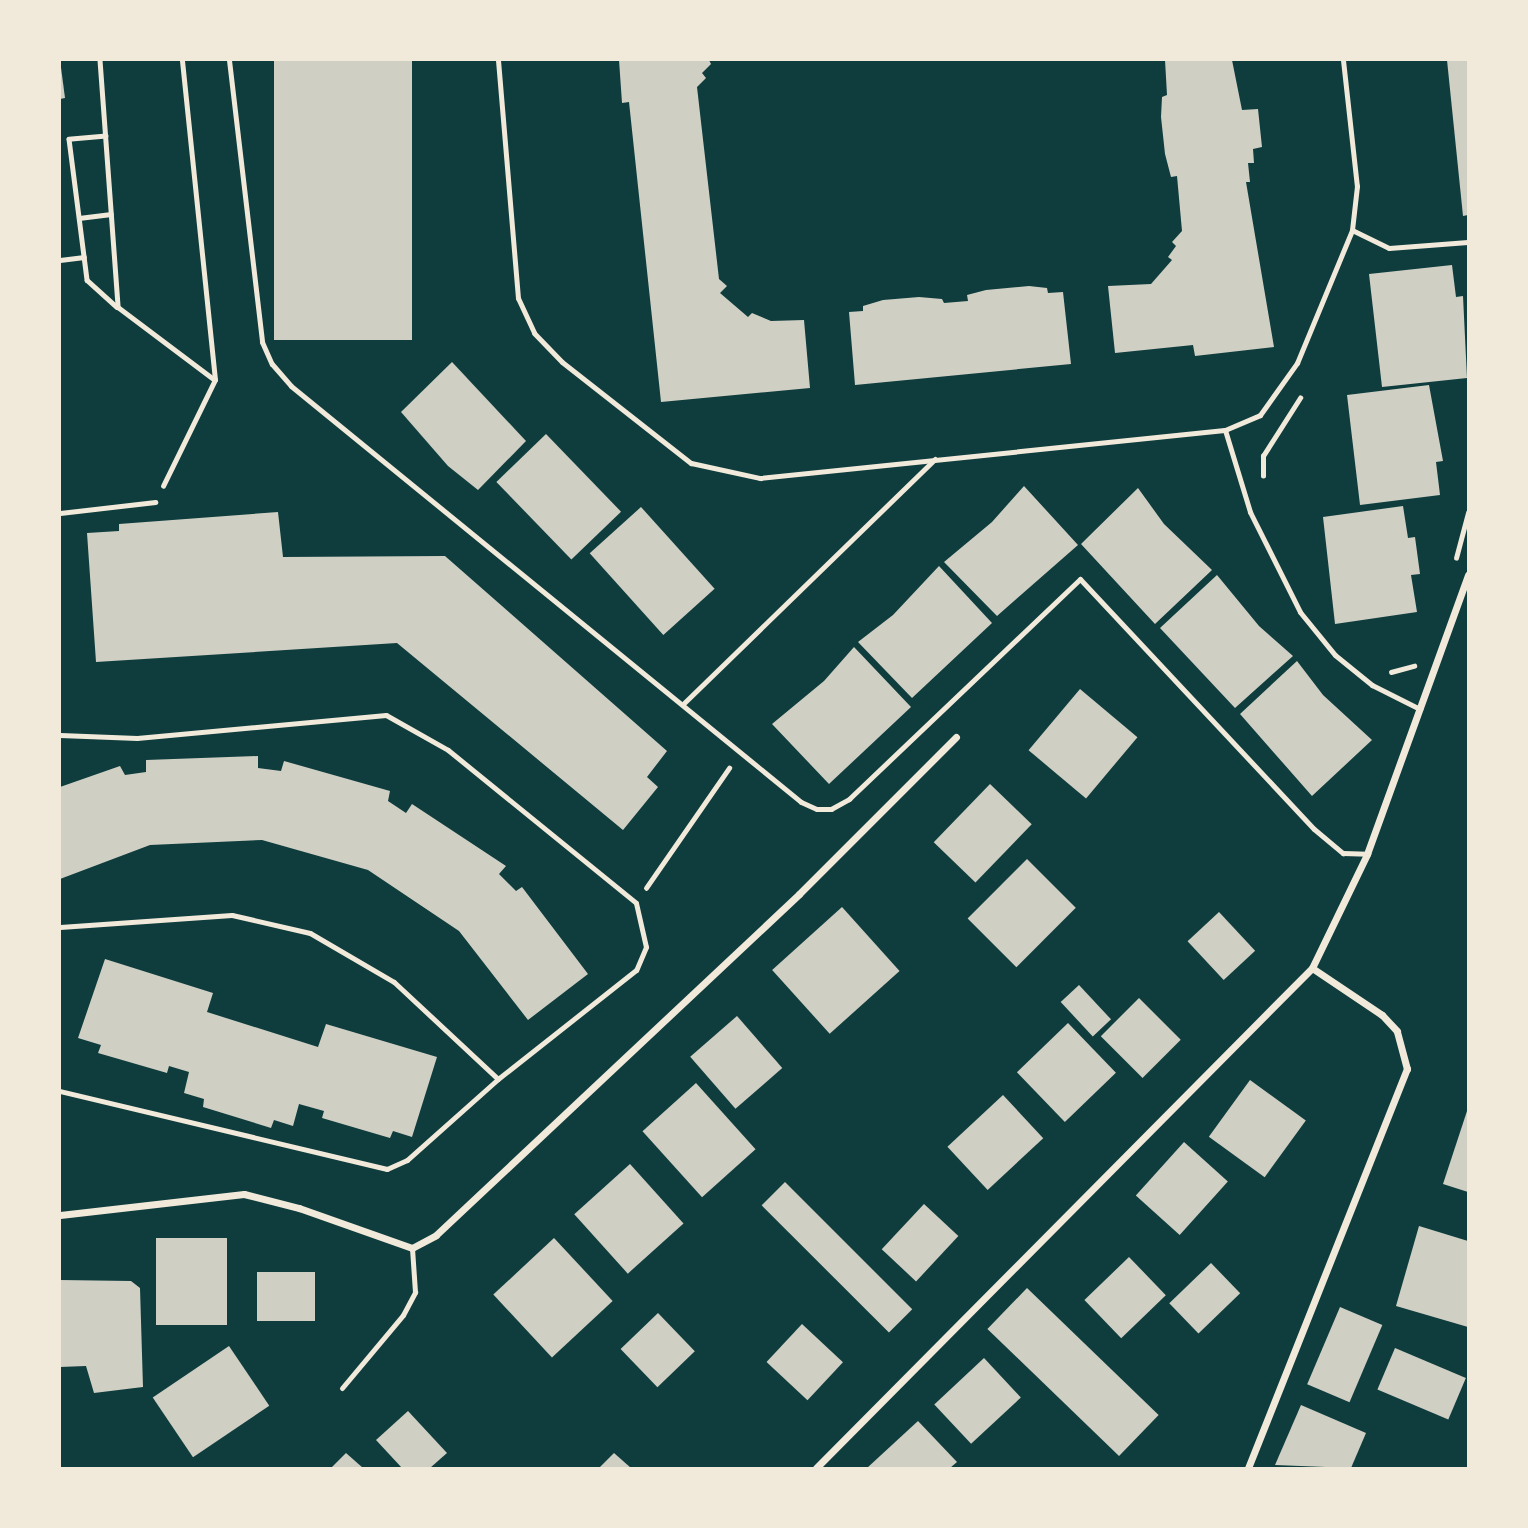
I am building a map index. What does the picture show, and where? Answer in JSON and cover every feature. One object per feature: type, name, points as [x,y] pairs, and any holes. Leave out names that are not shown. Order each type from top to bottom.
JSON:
[{"type":"street","points":[[816,1468],[1312,968],[1367,854],[1422,710],[1468,575]]},
{"type":"street","points":[[60,1215],[244,1194],[299,1208],[412,1248],[436,1235],[463,1212],[799,894],[956,737]]},
{"type":"street","points":[[1248,1468],[1407,1069],[1397,1031],[1312,968]]},
{"type":"lane","points":[[229,60],[262,342],[272,364],[291,386],[684,703],[800,802],[817,809],[831,809],[849,799],[1080,579],[1314,829],[1343,853],[1367,854]]},
{"type":"lane","points":[[498,60],[518,298],[534,333],[562,362],[691,463],[760,478],[1225,430],[1260,415],[1297,363],[1352,230],[1357,186],[1343,60]]},
{"type":"lane","points":[[1352,230],[1389,248],[1468,242]]},
{"type":"lane","points":[[1225,430],[1250,512],[1300,612],[1335,655],[1372,685],[1422,710]]},
{"type":"lane","points":[[684,703],[935,459]]},
{"type":"lane","points":[[60,513],[155,502]]},
{"type":"lane","points":[[60,735],[136,738],[386,715],[448,750],[636,903],[646,947],[636,970],[498,1079],[407,1160],[387,1169],[60,1091]]},
{"type":"lane","points":[[60,927],[232,915],[310,933],[394,982],[498,1079]]},
{"type":"lane","points":[[342,1388],[404,1315],[415,1292],[412,1248]]},
{"type":"path","points":[[100,60],[118,307]]},
{"type":"path","points":[[155,502],[215,380],[182,60]]},
{"type":"path","points":[[106,136],[69,139],[87,280],[118,307],[215,380]]},
{"type":"path","points":[[79,218],[111,214]]},
{"type":"path","points":[[60,260],[84,257]]},
{"type":"path","points":[[1262,488],[1263,456],[1304,390]]},
{"type":"path","points":[[1455,562],[1468,513]]},
{"type":"path","points":[[1386,673],[1421,665]]},
{"type":"path","points":[[636,903],[740,751]]},
{"type":"building","points":[[60,60],[65,98],[60,99]]},
{"type":"building","points":[[274,60],[412,60],[412,340],[274,340]]},
{"type":"building","points":[[619,60],[709,60],[711,64],[702,73],[706,78],[697,87],[719,279],[727,286],[720,293],[748,317],[752,313],[771,321],[804,320],[810,388],[661,402],[629,102],[622,103]]},
{"type":"building","points":[[1165,60],[1232,60],[1242,110],[1258,109],[1262,147],[1253,149],[1254,163],[1248,163],[1250,182],[1246,182],[1274,347],[1195,356],[1193,345],[1115,353],[1108,286],[1151,284],[1172,260],[1168,257],[1176,246],[1172,242],[1182,231],[1177,176],[1171,177],[1165,154],[1161,117],[1162,97],[1167,95]]},
{"type":"building","points":[[1447,60],[1468,60],[1468,215],[1463,216]]},
{"type":"building","points":[[1452,265],[1456,297],[1463,296],[1467,378],[1382,387],[1369,274]]},
{"type":"building","points":[[1029,286],[1047,288],[1048,293],[1063,292],[1071,364],[855,385],[849,312],[863,311],[863,306],[883,300],[919,297],[942,299],[944,303],[968,301],[967,295],[986,290]]},
{"type":"building","points":[[452,362],[526,441],[478,490],[448,466],[401,412]]},
{"type":"building","points":[[1429,385],[1443,461],[1436,462],[1440,495],[1360,505],[1347,395]]},
{"type":"building","points":[[546,434],[621,512],[571,560],[496,482]]},
{"type":"building","points":[[1024,486],[1078,545],[997,616],[944,562],[992,522]]},
{"type":"building","points":[[1138,488],[1164,524],[1212,570],[1155,624],[1081,544]]},
{"type":"building","points":[[1403,506],[1408,538],[1415,537],[1420,574],[1411,575],[1417,612],[1335,624],[1323,517]]},
{"type":"building","points":[[641,507],[715,589],[663,635],[590,553]]},
{"type":"building","points":[[278,512],[283,557],[445,556],[667,751],[647,777],[658,787],[623,830],[397,643],[96,662],[87,533],[119,531],[119,524]]},
{"type":"building","points":[[939,566],[992,623],[912,698],[858,642],[893,615]]},
{"type":"building","points":[[1217,575],[1259,626],[1293,656],[1235,708],[1160,628]]},
{"type":"building","points":[[854,647],[911,707],[829,784],[772,724],[824,681]]},
{"type":"building","points":[[1297,661],[1323,695],[1372,740],[1312,796],[1240,714]]},
{"type":"building","points":[[1080,689],[1137,737],[1086,798],[1029,750]]},
{"type":"building","points":[[258,756],[258,768],[281,771],[284,761],[390,791],[388,801],[406,813],[412,804],[506,866],[499,874],[516,891],[522,887],[588,974],[528,1020],[459,931],[368,870],[262,840],[150,845],[60,879],[60,787],[120,766],[125,775],[146,772],[146,760]]},
{"type":"building","points":[[990,784],[1032,824],[975,883],[934,842]]},
{"type":"building","points":[[1027,859],[1076,908],[1016,967],[968,918]]},
{"type":"building","points":[[842,907],[900,971],[830,1034],[772,970]]},
{"type":"building","points":[[1219,912],[1255,951],[1224,980],[1188,941]]},
{"type":"building","points":[[105,959],[213,993],[207,1012],[318,1047],[326,1024],[437,1057],[412,1137],[393,1131],[390,1138],[322,1118],[324,1111],[299,1104],[293,1126],[274,1120],[271,1128],[203,1107],[204,1099],[184,1093],[189,1072],[169,1066],[167,1073],[98,1053],[101,1045],[78,1038]]},
{"type":"building","points":[[1079,985],[1111,1019],[1093,1036],[1061,1002]]},
{"type":"building","points":[[1139,998],[1181,1040],[1143,1078],[1101,1036]]},
{"type":"building","points":[[737,1016],[782,1068],[735,1109],[690,1057]]},
{"type":"building","points":[[1068,1023],[1116,1073],[1065,1122],[1017,1072]]},
{"type":"building","points":[[1250,1080],[1306,1121],[1265,1177],[1209,1137]]},
{"type":"building","points":[[696,1083],[756,1149],[702,1197],[642,1131]]},
{"type":"building","points":[[1003,1095],[1043,1138],[988,1190],[947,1147]]},
{"type":"building","points":[[1468,1108],[1468,1192],[1443,1184]]},
{"type":"building","points":[[1184,1142],[1228,1181],[1180,1235],[1136,1196]]},
{"type":"building","points":[[630,1164],[684,1223],[628,1274],[574,1214]]},
{"type":"building","points":[[785,1182],[912,1309],[889,1333],[762,1205]]},
{"type":"building","points":[[924,1204],[958,1236],[916,1281],[882,1249]]},
{"type":"building","points":[[1419,1226],[1468,1241],[1468,1327],[1396,1306]]},
{"type":"building","points":[[156,1238],[227,1238],[227,1325],[156,1325]]},
{"type":"building","points":[[554,1238],[613,1301],[552,1358],[493,1295]]},
{"type":"building","points":[[1129,1257],[1166,1295],[1121,1338],[1084,1300]]},
{"type":"building","points":[[1211,1263],[1240,1293],[1198,1334],[1169,1303]]},
{"type":"building","points":[[257,1272],[315,1272],[315,1321],[257,1321]]},
{"type":"building","points":[[60,1280],[131,1281],[140,1288],[143,1387],[94,1393],[86,1366],[60,1367]]},
{"type":"building","points":[[1027,1288],[1159,1415],[1119,1456],[987,1329]]},
{"type":"building","points":[[1340,1307],[1382,1325],[1350,1402],[1307,1384]]},
{"type":"building","points":[[658,1313],[695,1351],[657,1387],[621,1349]]},
{"type":"building","points":[[802,1324],[843,1362],[807,1400],[767,1362]]},
{"type":"building","points":[[229,1346],[269,1406],[193,1457],[153,1397]]},
{"type":"building","points":[[1395,1348],[1466,1378],[1448,1420],[1377,1389]]},
{"type":"building","points":[[984,1358],[1021,1397],[971,1444],[934,1404]]},
{"type":"building","points":[[1301,1405],[1366,1433],[1351,1468],[1275,1465]]},
{"type":"building","points":[[408,1411],[447,1453],[430,1468],[402,1468],[376,1440]]},
{"type":"building","points":[[918,1421],[957,1462],[950,1468],[867,1468]]},
{"type":"building","points":[[346,1453],[363,1468],[331,1468]]},
{"type":"building","points":[[614,1453],[631,1468],[599,1468]]}]
